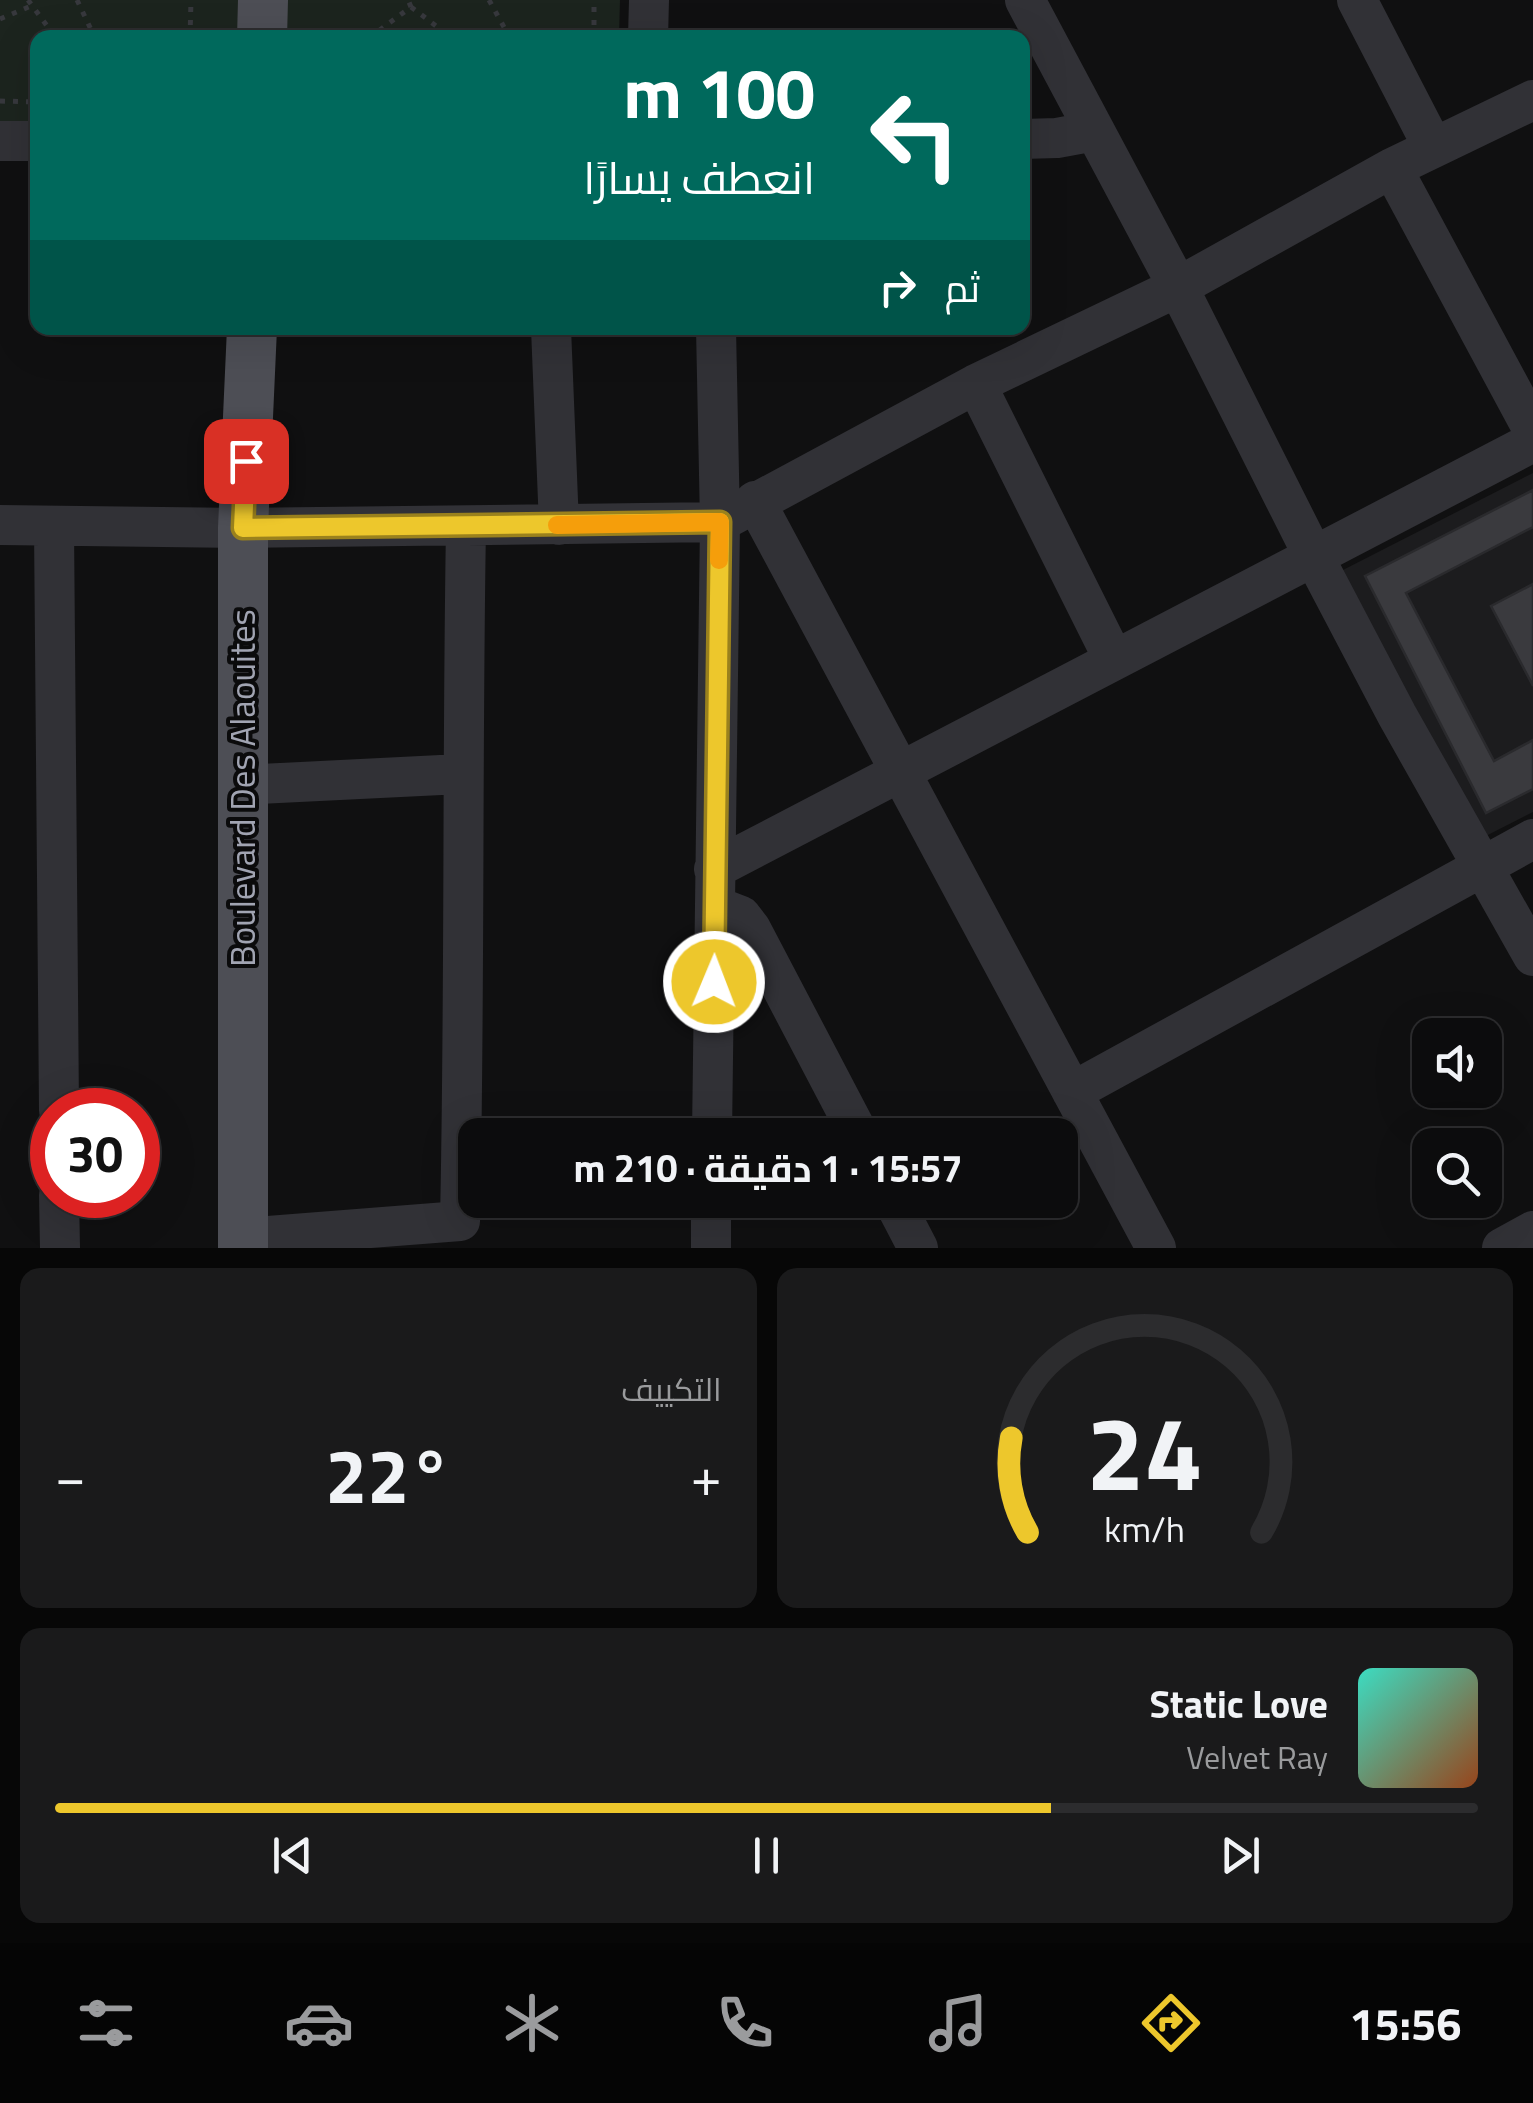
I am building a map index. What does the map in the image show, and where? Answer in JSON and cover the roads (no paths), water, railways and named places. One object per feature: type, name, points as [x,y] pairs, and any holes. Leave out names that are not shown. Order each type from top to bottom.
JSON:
[{"type":"main road","points":[[262,30],[263,0]]},
{"type":"main road","name":"Boulevard Des Alaouites","points":[[244,1243],[243,528],[252,335]]},
{"type":"street","points":[[648,0],[648,30]]},
{"type":"street","points":[[1025,0],[1178,288],[1314,557],[1533,956]]},
{"type":"street","points":[[1357,0],[1434,147]]},
{"type":"street","points":[[0,525],[243,528],[720,522],[976,384],[1178,288],[1392,168],[1533,100]]},
{"type":"street","points":[[1030,139],[1094,131]]},
{"type":"street","points":[[0,141],[30,141]]},
{"type":"street","points":[[1392,168],[1533,430]]},
{"type":"street","points":[[552,335],[559,524]]},
{"type":"street","points":[[712,1118],[720,522],[716,335]]},
{"type":"street","points":[[976,384],[1114,660]]},
{"type":"street","points":[[715,887],[901,772],[1533,442]]},
{"type":"street","points":[[755,501],[1156,1248]]},
{"type":"street","points":[[54,527],[58,1088]]},
{"type":"street","points":[[244,1243],[460,1234],[466,527]]},
{"type":"street","points":[[241,785],[461,774]]},
{"type":"street","points":[[1072,1092],[1533,839]]},
{"type":"street","points":[[715,887],[751,930],[850,1118]]},
{"type":"street","points":[[59,1218],[60,1248]]},
{"type":"street","points":[[710,1248],[711,1218]]},
{"type":"street","points":[[902,1218],[918,1248]]},
{"type":"street","points":[[1502,1248],[1533,1231]]}]
